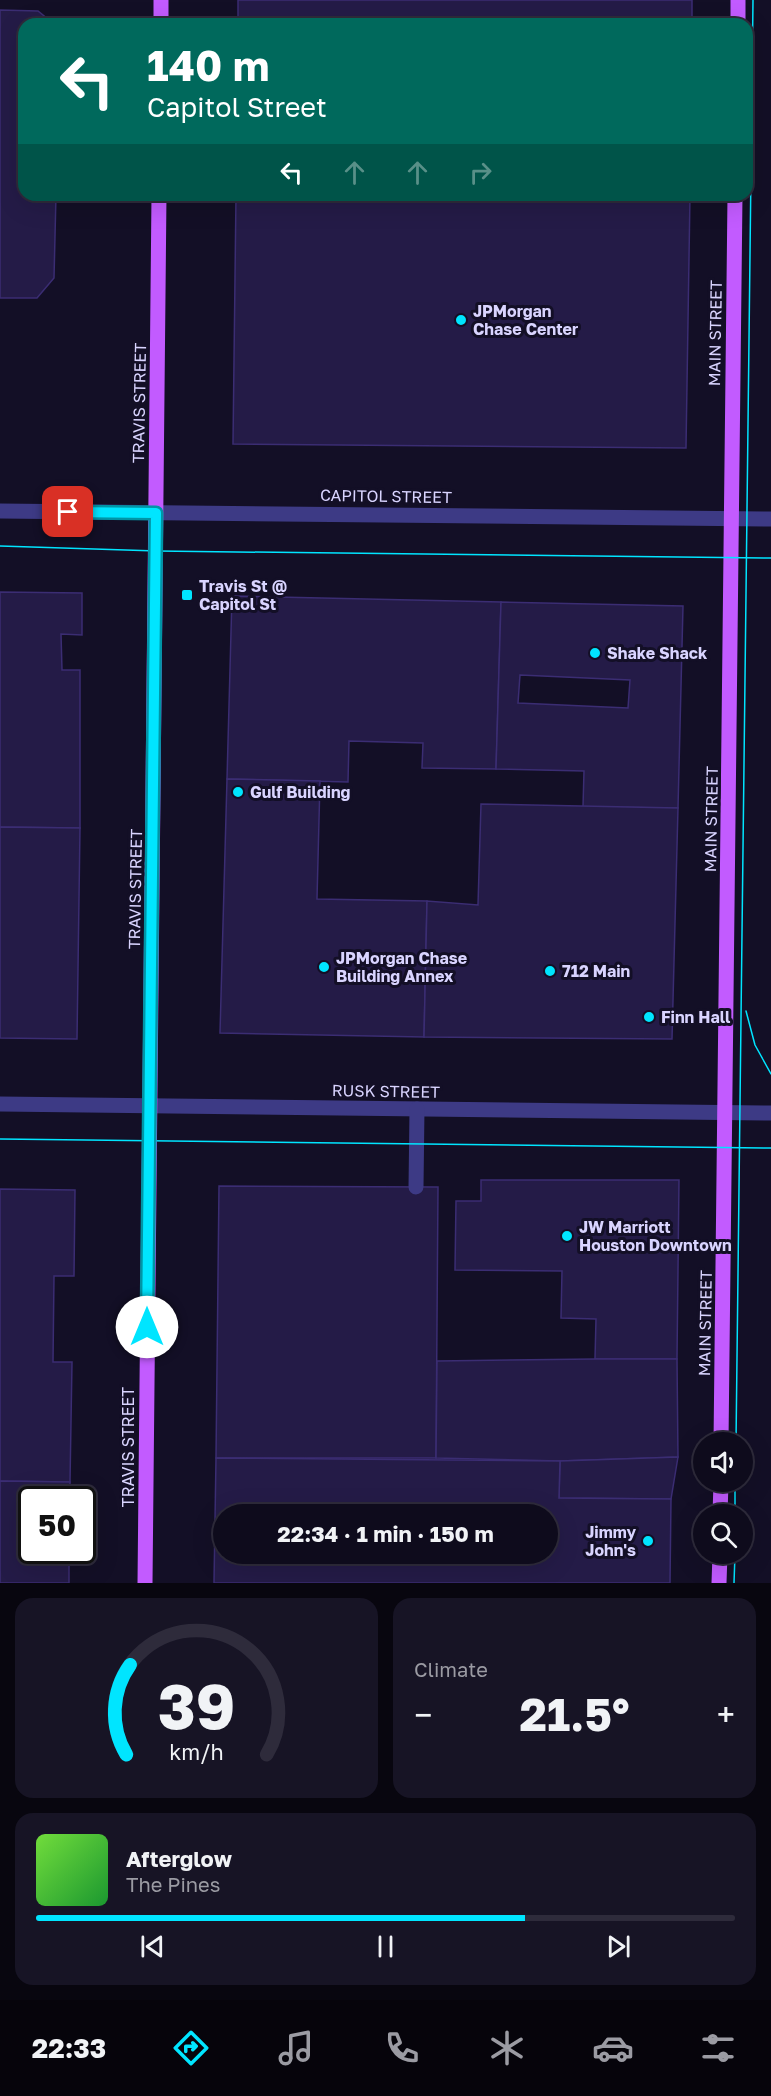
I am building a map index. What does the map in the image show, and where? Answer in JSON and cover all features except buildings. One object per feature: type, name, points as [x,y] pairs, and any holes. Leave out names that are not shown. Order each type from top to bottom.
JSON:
[{"type":"main road","points":[[161,0],[161,18]]},
{"type":"main road","points":[[738,0],[738,18]]},
{"type":"main road","name":"TRAVIS STREET","points":[[145,1583],[159,201]]},
{"type":"main road","name":"MAIN STREET","points":[[721,1432],[735,201]]},
{"type":"main road","points":[[719,1583],[720,1564]]},
{"type":"street","name":"CAPITOL STREET","points":[[0,511],[771,519]]},
{"type":"street","name":"RUSK STREET","points":[[0,1104],[771,1113]]},
{"type":"street","points":[[416,1187],[417,1109]]},
{"type":"tram line","points":[[753,0],[753,18]]},
{"type":"tram line","points":[[736,1432],[751,201]]},
{"type":"tram line","points":[[0,546],[157,551],[771,558]]},
{"type":"tram line","points":[[746,1011],[755,1045],[771,1074]]},
{"type":"tram line","points":[[0,1139],[771,1148]]},
{"type":"tram line","points":[[735,1492],[735,1504]]},
{"type":"tram line","points":[[734,1583],[735,1564]]},
{"type":"place","name":"JPMorgan Chase Center","points":[[461,320]]},
{"type":"place","name":"Travis St @ Capitol St","points":[[187,595]]},
{"type":"place","name":"Shake Shack","points":[[595,653]]},
{"type":"place","name":"Gulf Building","points":[[238,792]]},
{"type":"place","name":"JPMorgan Chase Building Annex","points":[[324,967]]},
{"type":"place","name":"712 Main","points":[[550,971]]},
{"type":"place","name":"Finn Hall","points":[[649,1017]]},
{"type":"place","name":"JW Marriott Houston Downtown","points":[[567,1236]]},
{"type":"place","name":"Jimmy John's","points":[[648,1541]]},
{"type":"route","points":[[68,512],[156,513],[147,1327]]}]
